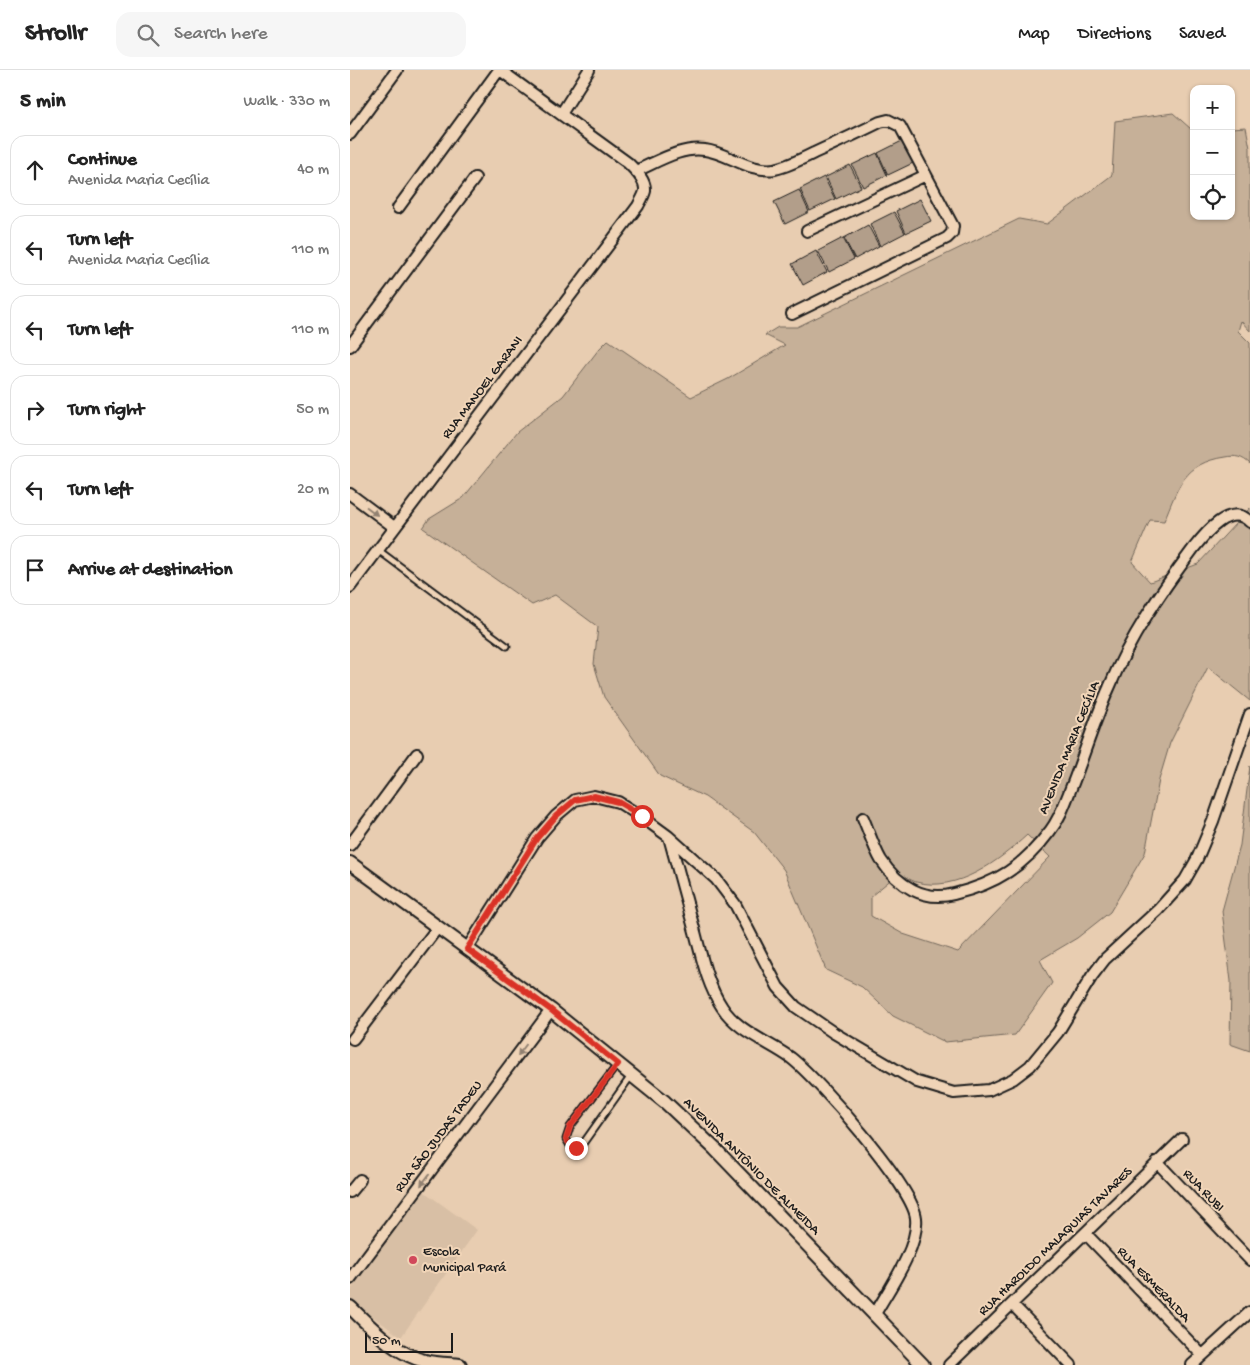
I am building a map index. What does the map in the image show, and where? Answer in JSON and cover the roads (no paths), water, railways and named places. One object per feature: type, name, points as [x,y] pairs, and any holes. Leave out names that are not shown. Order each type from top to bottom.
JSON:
[{"type":"street","points":[[350,134],[398,70]]},
{"type":"street","points":[[398,208],[500,70],[628,163],[636,171],[683,151],[704,149],[750,166],[775,169],[795,162],[880,122],[888,120],[896,123],[903,131],[954,230],[950,236],[792,314]]},
{"type":"street","points":[[561,114],[589,70]]},
{"type":"street","name":"RUA MANOEL GARANI","points":[[350,587],[638,206],[645,191],[636,171]]},
{"type":"street","points":[[807,231],[926,175]]},
{"type":"street","points":[[350,346],[475,178]]},
{"type":"street","points":[[350,494],[394,527]]},
{"type":"street","name":"AVENIDA MARIA CECÍLIA","points":[[863,818],[881,860],[899,882],[915,892],[943,897],[978,889],[1001,878],[1029,855],[1051,830],[1063,810],[1109,687],[1139,627],[1169,580],[1203,536],[1215,524],[1226,517],[1240,516],[1250,522]]},
{"type":"street","points":[[467,949],[537,838],[556,816],[575,800],[594,796],[618,802],[642,816],[668,836],[716,879],[735,904],[778,987],[796,1007],[834,1033],[917,1082],[954,1093],[989,1090],[1013,1080],[1030,1066],[1058,1032],[1092,976],[1106,959],[1158,910],[1185,880],[1197,859],[1213,821],[1250,714]]},
{"type":"street","points":[[350,845],[417,754]]},
{"type":"street","points":[[668,836],[707,978],[722,1008],[743,1028],[791,1058],[812,1076],[841,1108],[902,1186],[916,1217],[914,1243],[874,1314]]},
{"type":"street","name":"AVENIDA ANTÔNIO DE ALMEIDA","points":[[350,863],[551,1010],[665,1102],[715,1149],[922,1365]]},
{"type":"street","points":[[352,1039],[438,927]]},
{"type":"street","name":"RUA SÃO JUDAS TADEU","points":[[350,1279],[551,1010]]},
{"type":"street","name":"RUA HAROLDO MALAQUIAS TAVARES","points":[[949,1365],[1182,1139]]},
{"type":"street","name":"RUA RUBI","points":[[1158,1162],[1250,1260]]},
{"type":"street","points":[[350,1192],[360,1180]]},
{"type":"street","name":"RUA ESMERALDA","points":[[1085,1233],[1202,1355]]},
{"type":"street","points":[[1012,1304],[1071,1365]]},
{"type":"street","points":[[350,1307],[383,1338],[404,1352],[425,1361],[460,1365]]},
{"type":"street","points":[[1192,1365],[1250,1312]]},
{"type":"lane","points":[[378,550],[507,646]]},
{"type":"lane","points":[[618,1064],[570,1127],[566,1139],[571,1146],[576,1148],[582,1145],[631,1075]]},
{"type":"place","name":"Escola Municipal Pará","points":[[413,1260]]}]
